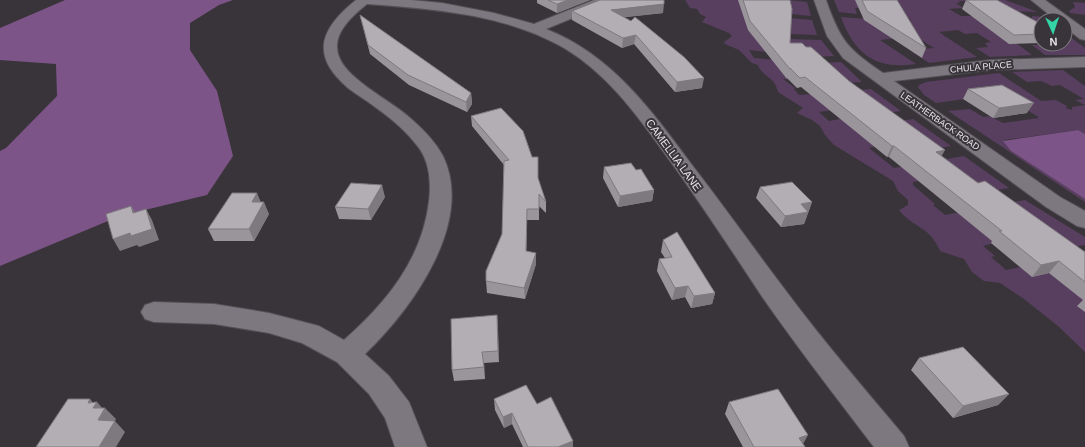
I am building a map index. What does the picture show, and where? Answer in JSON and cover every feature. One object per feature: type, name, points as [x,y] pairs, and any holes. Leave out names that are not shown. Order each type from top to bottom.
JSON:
[{"type":"street","points":[[347,354],[389,312],[422,264],[434,236],[440,210],[441,183],[436,164],[427,147],[407,125],[382,103],[351,82],[339,70],[331,56],[331,36],[338,23],[364,0]]},
{"type":"street","name":"CAMELLIA LANE","points":[[364,0],[471,12],[499,17],[534,28],[584,53],[608,72],[630,94],[785,310],[893,447]]},
{"type":"street","name":"LEATHERBACK ROAD","points":[[820,0],[830,29],[837,43],[848,55],[878,78],[1053,202],[1085,221]]},
{"type":"street","points":[[1037,0],[1052,12]]},
{"type":"street","points":[[534,28],[598,3]]},
{"type":"street","points":[[1073,27],[1085,36]]},
{"type":"street","name":"CHULA PLACE","points":[[878,78],[990,65],[1085,62]]},
{"type":"street","points":[[154,312],[214,314],[269,323],[310,334],[347,354],[379,385],[398,412],[411,447]]},
{"type":"shaded area","points":[[65,0],[233,0],[219,5],[190,23],[190,50],[217,91],[233,156],[207,195],[120,216],[0,266],[0,151],[6,148],[57,96],[56,64],[0,60],[0,28]]},
{"type":"shaded area","points":[[685,0],[787,0],[807,2],[811,16],[791,14],[789,18],[812,20],[817,35],[790,34],[747,25],[750,32],[789,39],[821,40],[834,56],[812,57],[749,50],[754,58],[817,63],[841,62],[862,82],[840,83],[783,79],[795,88],[794,89],[799,95],[871,89],[901,111],[881,114],[834,110],[819,112],[829,121],[840,119],[888,123],[913,119],[951,146],[928,150],[877,146],[869,148],[894,168],[964,156],[1009,188],[985,192],[919,181],[913,182],[913,185],[945,215],[1025,200],[1085,237],[1085,245],[1062,249],[997,242],[983,246],[995,256],[991,257],[1006,270],[1021,267],[1077,267],[1085,302],[1085,352],[1058,326],[1024,299],[1000,283],[984,281],[972,272],[964,259],[940,251],[936,243],[926,232],[904,216],[899,210],[908,205],[908,200],[898,191],[893,181],[834,145],[825,135],[820,126],[812,120],[797,113],[803,108],[778,92],[774,83],[762,72],[758,65],[752,63],[739,50],[725,44],[724,42],[732,36],[729,33],[702,22],[706,17],[700,14],[697,9],[690,8]]},
{"type":"shaded area","points":[[834,0],[1005,0],[1038,12],[1003,11],[982,1],[958,1],[960,3],[956,3],[963,8],[949,9],[961,16],[1016,16],[1032,19],[1033,16],[1033,36],[1016,43],[1032,55],[990,57],[976,48],[988,47],[985,43],[991,42],[977,33],[965,34],[958,30],[939,32],[977,57],[929,63],[912,52],[925,51],[923,49],[934,48],[915,36],[880,40],[916,64],[889,65],[878,62],[860,50],[853,41],[841,17],[909,22],[911,20],[895,7],[857,4],[859,8],[855,8],[857,14],[839,12]]},
{"type":"shaded area","points":[[1073,2],[1085,3],[1085,15],[1070,12],[1075,7]]},
{"type":"shaded area","points":[[1073,39],[1085,48],[1085,55],[1045,55],[1041,52],[1073,52]]},
{"type":"shaded area","points":[[1063,70],[1085,86],[1085,105],[1075,100],[1084,99],[1060,85],[1052,86],[1041,81],[1027,82],[1012,72]]},
{"type":"shaded area","points":[[999,73],[1041,101],[1056,100],[1067,106],[1066,108],[1072,110],[1072,107],[1085,105],[1085,134],[1078,130],[1004,140],[1011,151],[1085,199],[1085,202],[948,111],[970,109],[983,117],[990,116],[1003,123],[1039,118],[1037,116],[1000,94],[936,103],[924,95],[918,87],[926,82]]},
{"type":"shaded area","points":[[1078,130],[1085,134],[1085,199],[1011,151],[1003,141]]},
{"type":"building","points":[[548,0],[568,0],[557,4]]},
{"type":"building","points":[[600,0],[664,0],[664,4],[611,10],[631,21],[635,17],[684,57],[704,78],[677,82],[636,35],[623,38],[572,11]]},
{"type":"building","points":[[743,0],[790,0],[792,9],[790,43],[802,43],[806,47],[811,47],[849,81],[945,150],[936,152],[978,183],[985,181],[1085,252],[1085,282],[1059,261],[1041,265],[999,231],[1002,231],[894,146],[892,146],[805,77],[800,78],[790,69],[750,21]]},
{"type":"building","points":[[862,0],[897,0],[926,48],[867,11]]},
{"type":"building","points":[[966,0],[997,0],[1033,20],[1033,34],[1014,35]]},
{"type":"building","points":[[360,15],[471,93],[466,102],[408,75],[368,45]]},
{"type":"building","points":[[1002,85],[1034,103],[999,108],[968,89]]},
{"type":"building","points":[[501,108],[523,131],[532,157],[538,157],[538,178],[546,202],[539,194],[539,209],[527,209],[526,251],[536,253],[524,288],[486,281],[486,271],[502,234],[504,161],[509,160],[471,116]]},
{"type":"building","points":[[631,163],[636,170],[641,169],[654,190],[620,196],[604,167]]},
{"type":"building","points":[[792,182],[812,202],[801,204],[808,212],[785,216],[760,187]]},
{"type":"building","points":[[351,183],[382,185],[368,209],[335,207]]},
{"type":"building","points":[[232,193],[257,193],[252,202],[264,202],[249,229],[208,229]]},
{"type":"building","points":[[131,206],[133,213],[146,209],[152,229],[131,236],[130,233],[113,239],[106,214]]},
{"type":"building","points":[[677,232],[715,293],[694,296],[688,286],[675,288],[659,259],[672,257],[663,240]]},
{"type":"building","points":[[497,315],[498,351],[482,352],[484,367],[452,370],[451,319]]},
{"type":"building","points":[[963,347],[1009,394],[963,406],[919,358]]},
{"type":"building","points":[[526,385],[537,404],[551,397],[573,441],[558,447],[528,447],[512,413],[503,417],[494,399]]},
{"type":"building","points":[[778,389],[808,435],[799,438],[805,447],[754,447],[729,402]]},
{"type":"building","points":[[68,399],[90,399],[88,403],[97,402],[93,408],[105,408],[98,420],[115,421],[99,447],[36,447]]}]
